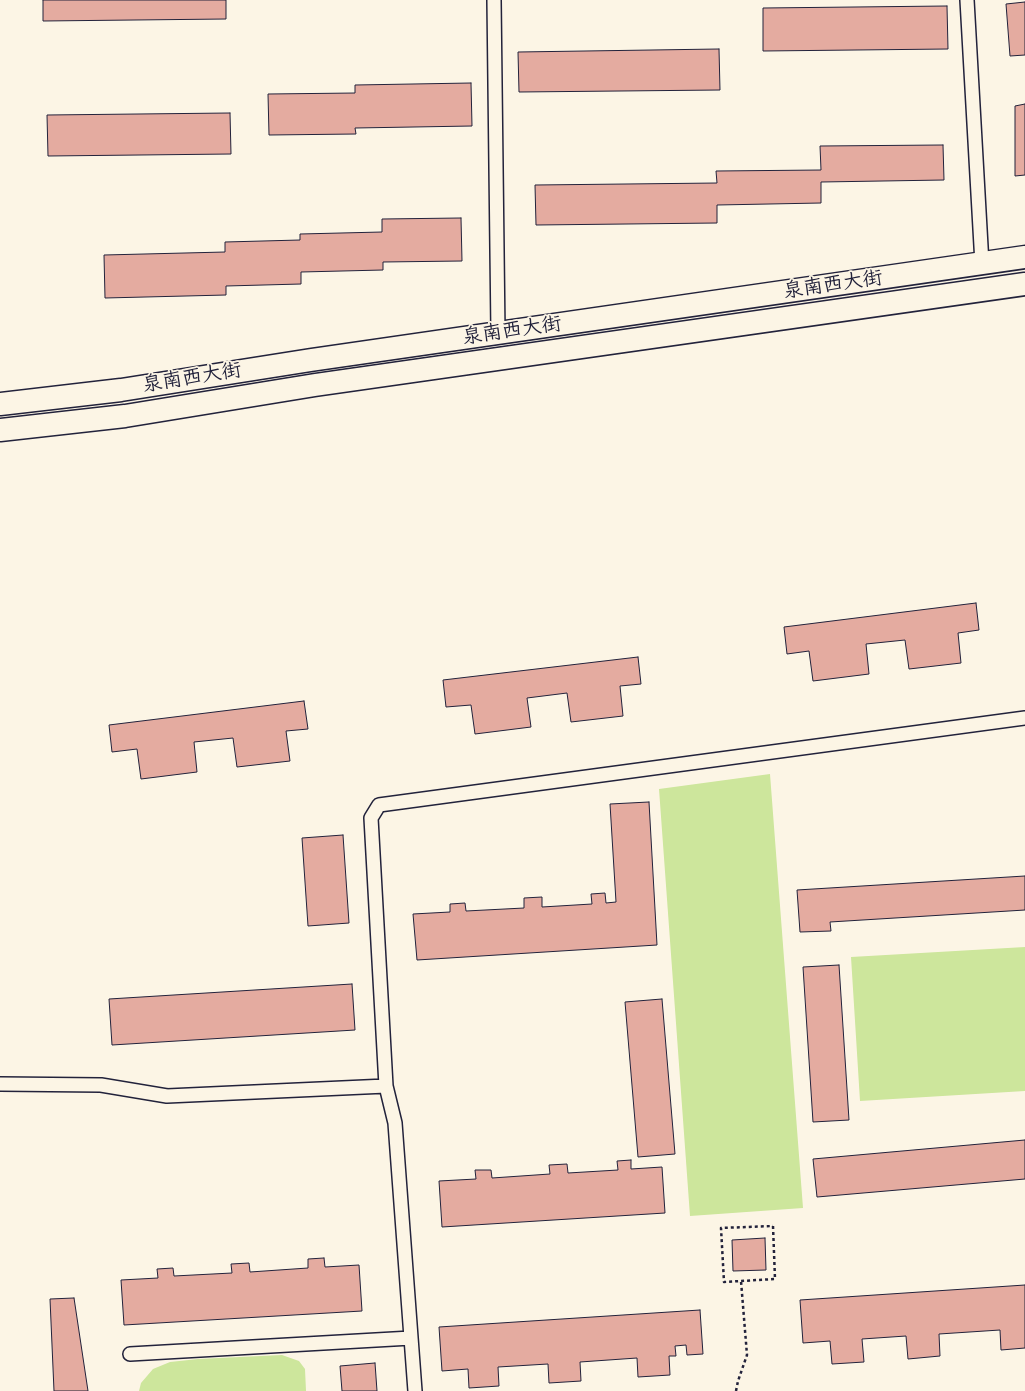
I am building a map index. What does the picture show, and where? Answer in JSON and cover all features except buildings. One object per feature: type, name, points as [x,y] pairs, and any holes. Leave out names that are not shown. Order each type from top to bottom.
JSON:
[{"type":"main road","name":"泉南西大街","points":[[0,404],[121,390],[311,360],[1025,257]]},
{"type":"main road","name":"泉南西大街","points":[[0,430],[125,416],[323,384],[1025,284]]},
{"type":"lane","points":[[494,0],[498,333]]},
{"type":"lane","points":[[967,0],[982,264]]},
{"type":"lane","points":[[415,1391],[395,1123],[386,1086],[371,818],[379,805],[1025,718]]},
{"type":"lane","points":[[0,1084],[101,1085],[167,1096],[386,1086]]},
{"type":"lane","points":[[130,1354],[411,1338]]},
{"type":"path","points":[[773,1226],[775,1279],[741,1281],[724,1282],[721,1228],[773,1226]]},
{"type":"path","points":[[736,1391],[738,1381],[744,1369],[747,1355],[741,1281]]},
{"type":"green space","points":[[770,774],[803,1208],[690,1216],[659,789]]},
{"type":"green space","points":[[1025,947],[1025,1091],[860,1101],[851,957]]},
{"type":"green space","points":[[282,1355],[299,1361],[305,1369],[306,1391],[139,1391],[141,1383],[153,1369],[170,1362],[198,1359]]}]
